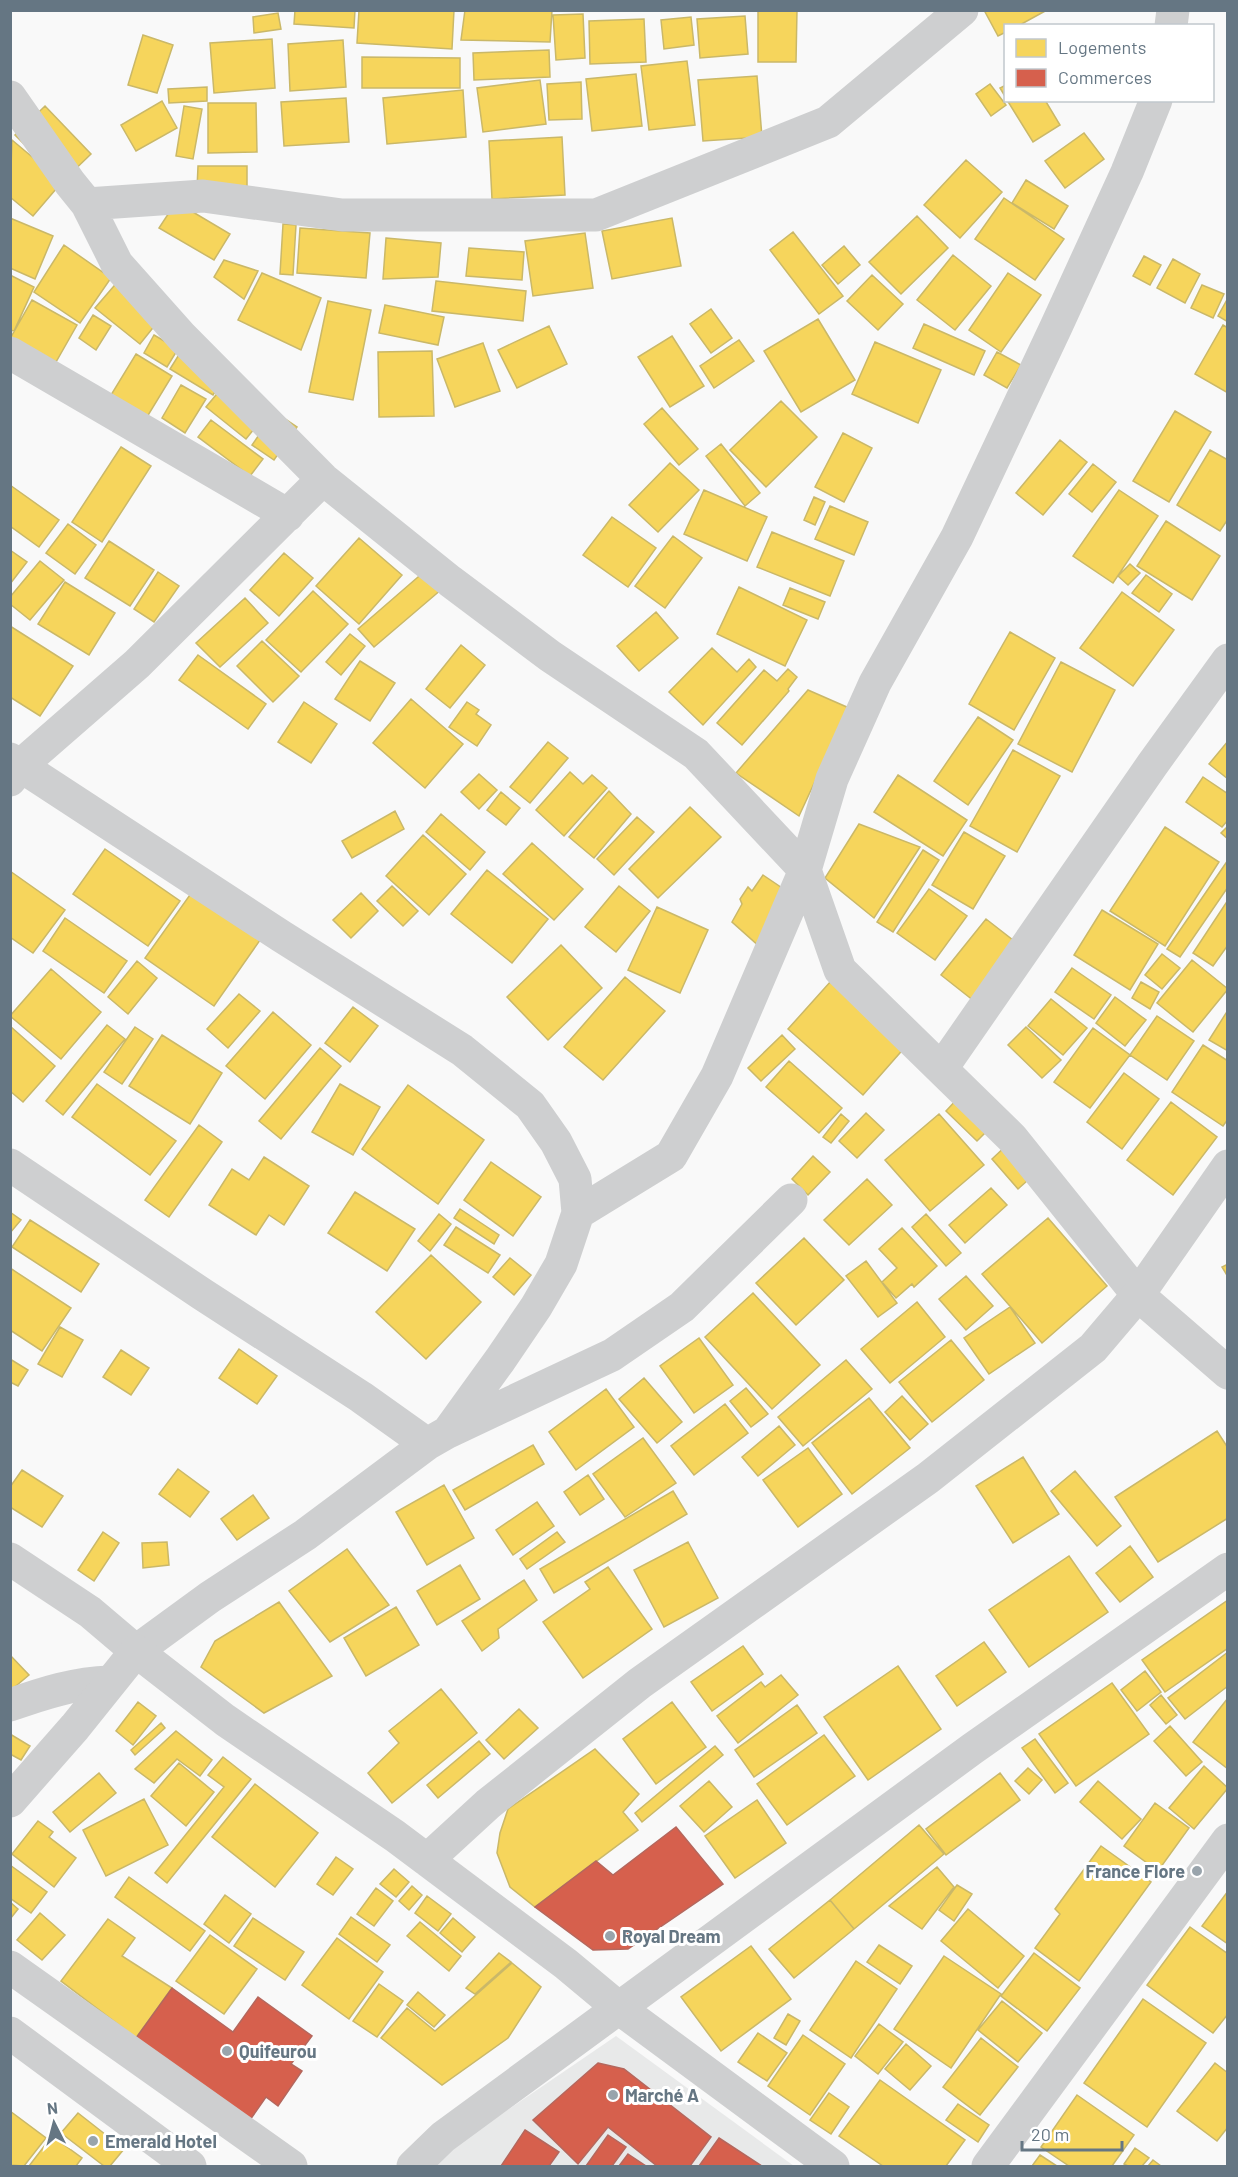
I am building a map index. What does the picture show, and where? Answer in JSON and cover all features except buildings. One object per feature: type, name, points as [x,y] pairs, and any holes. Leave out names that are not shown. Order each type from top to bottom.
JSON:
[{"type":"street","points":[[87,204],[203,196],[342,215],[596,215],[828,122],[962,10]]},
{"type":"street","points":[[10,97],[87,204],[117,264],[182,337],[323,479],[450,581],[550,656],[696,754],[806,870],[840,970],[1012,1138],[1138,1294],[1227,1373]]},
{"type":"street","points":[[578,1213],[671,1156],[717,1076],[806,870],[832,779],[875,683],[957,537],[1127,172],[1155,102]]},
{"type":"street","points":[[10,353],[288,515]]},
{"type":"street","points":[[323,479],[137,664],[14,768],[462,1050],[530,1105],[556,1142],[575,1179],[578,1213],[561,1264],[536,1307],[437,1438]]},
{"type":"street","points":[[942,1068],[1227,660]]},
{"type":"street","points":[[10,1165],[202,1294],[362,1397],[437,1438]]},
{"type":"street","points":[[427,1860],[488,1804],[639,1683],[928,1478],[1093,1348],[1138,1294],[1227,1166]]},
{"type":"street","points":[[10,1801],[75,1727],[136,1651],[210,1597],[305,1535],[437,1438],[612,1355],[682,1307],[791,1200]]},
{"type":"street","points":[[10,1559],[90,1612],[225,1720],[395,1836],[566,1964],[620,2009],[833,2166]]},
{"type":"street","points":[[413,2166],[443,2137],[972,1749],[1227,1569]]},
{"type":"street","points":[[10,1705],[57,1689],[84,1683],[110,1682]]},
{"type":"street","points":[[988,2166],[1227,1840]]},
{"type":"street","points":[[10,1967],[291,2166]]},
{"type":"street","points":[[10,2033],[190,2166]]},
{"type":"shaded area","name":"Marché A","points":[[616,2036],[794,2166],[432,2166],[443,2154]]},
{"type":"place","name":"France Flore","points":[[1197,1871]]},
{"type":"place","name":"Royal Dream","points":[[610,1936]]},
{"type":"place","name":"Quifeurou","points":[[227,2051]]},
{"type":"place","name":"Marché A","points":[[613,2095]]},
{"type":"place","name":"Emerald Hotel","points":[[93,2141]]}]
